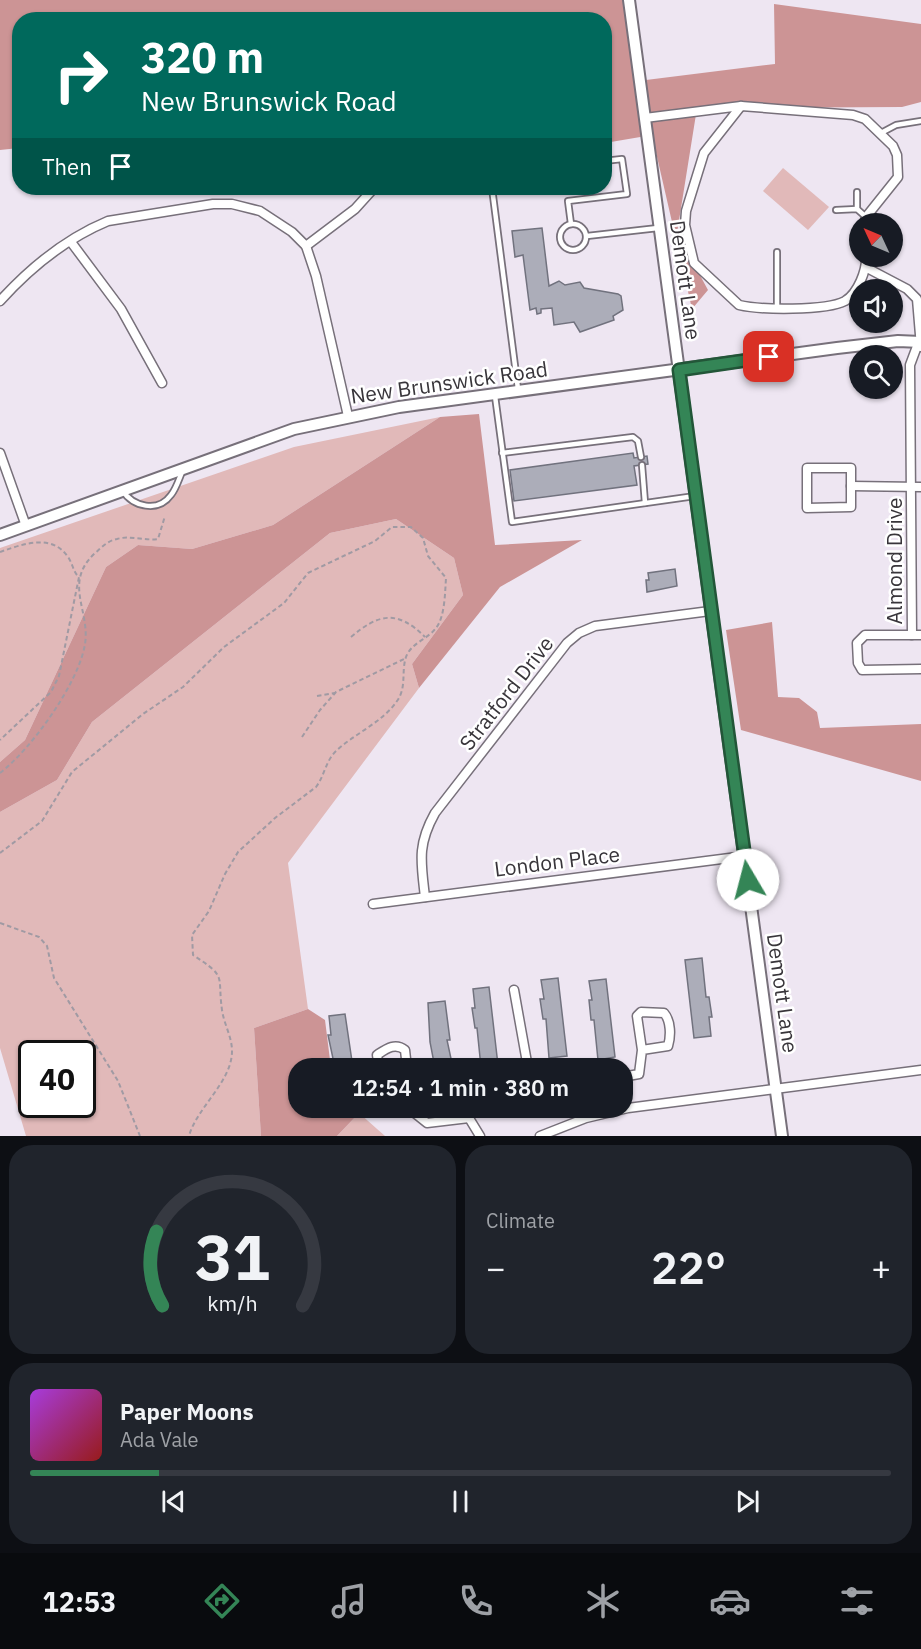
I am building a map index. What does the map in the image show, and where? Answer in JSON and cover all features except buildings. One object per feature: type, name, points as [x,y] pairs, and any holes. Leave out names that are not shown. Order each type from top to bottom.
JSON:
[{"type":"street","name":"Demott Lane","points":[[628,0],[782,1136]]},
{"type":"street","points":[[741,106],[704,153],[686,211],[685,225],[690,256],[694,263],[732,301],[746,306],[822,306],[847,300],[867,268],[907,289],[918,298]]},
{"type":"street","points":[[645,118],[741,106],[853,115],[865,119],[890,141],[897,155],[898,177],[870,213]]},
{"type":"street","points":[[306,246],[355,209],[368,195]]},
{"type":"street","points":[[0,301],[39,264],[92,227],[123,217],[232,204],[246,206],[276,220],[306,246],[316,276],[348,416]]},
{"type":"street","points":[[71,242],[122,309],[162,383]]},
{"type":"street","name":"Almond Drive","points":[[918,298],[920,344],[910,365],[916,487],[917,635],[862,636],[857,643],[858,663],[866,671],[921,669]]},
{"type":"street","name":"New Brunswick Road","points":[[0,535],[294,429],[348,416],[399,407],[495,396],[878,343],[920,344]]},
{"type":"street","points":[[0,453],[26,526]]},
{"type":"street","name":"Almond Drive","points":[[807,468],[850,468],[851,486],[851,507],[807,508],[807,468]]},
{"type":"street","name":"Almond Drive","points":[[851,486],[916,487]]},
{"type":"street","name":"Stratford Drive","points":[[425,897],[420,855],[425,830],[435,813],[567,643],[579,633],[595,626],[710,611]]},
{"type":"street","name":"London Place","points":[[373,903],[745,856]]},
{"type":"street","points":[[514,990],[526,1058]]},
{"type":"street","points":[[633,1075],[639,1074],[642,1050],[637,1016],[641,1012],[656,1010],[664,1012],[667,1016],[671,1038],[668,1046],[642,1050]]},
{"type":"street","points":[[378,1058],[378,1055],[387,1048],[397,1046],[405,1050],[406,1058]]},
{"type":"street","points":[[633,1106],[921,1070]]},
{"type":"street","points":[[421,1118],[427,1123],[469,1118],[480,1136]]},
{"type":"street","points":[[545,1135],[584,1118]]},
{"type":"lane","points":[[881,133],[896,125],[921,122]]},
{"type":"lane","points":[[571,224],[568,201],[627,194],[622,159],[612,160]]},
{"type":"lane","points":[[857,192],[857,209],[860,213]]},
{"type":"lane","points":[[493,195],[518,392]]},
{"type":"lane","points":[[836,210],[857,209]]},
{"type":"lane","points":[[571,224],[580,225],[587,236],[585,245],[578,250],[565,248],[560,241],[561,232],[571,224]]},
{"type":"lane","points":[[587,236],[658,228]]},
{"type":"lane","points":[[777,252],[777,307]]},
{"type":"lane","points":[[495,396],[512,522],[695,496]]},
{"type":"lane","points":[[502,453],[633,437],[638,441],[641,457]]},
{"type":"lane","points":[[642,465],[645,503]]},
{"type":"lane","points":[[122,490],[128,499],[136,504],[155,506],[171,496],[183,468]]},
{"type":"path","points":[[0,740],[51,692],[59,676],[79,578],[89,559],[114,540],[158,539],[165,516]]},
{"type":"path","points":[[0,853],[42,821],[72,772],[159,702],[183,687],[224,647],[284,603],[308,573],[366,547],[392,527],[411,527],[423,538],[428,556],[447,578],[437,628],[425,636],[406,658],[336,692],[317,696]]},
{"type":"path","points":[[0,552],[36,542],[52,542],[63,550],[79,578],[86,637],[80,662],[30,745],[0,773]]},
{"type":"path","points":[[351,637],[371,620],[398,618],[425,636]]},
{"type":"path","points":[[189,1136],[192,1126],[224,1075],[232,1051],[222,1008],[221,978],[211,965],[194,955],[192,935],[209,911],[225,874],[244,845],[316,787],[323,777],[326,763],[334,753],[398,701],[405,683],[406,658]]},
{"type":"path","points":[[302,737],[320,710],[336,692]]},
{"type":"path","points":[[0,924],[39,937],[47,946],[54,978],[117,1081],[140,1130],[140,1136]]},
{"type":"shaded area","points":[[0,0],[633,0],[646,80],[775,64],[774,4],[921,24],[921,102],[902,107],[697,108],[677,233],[708,290],[692,309],[652,135],[612,142],[612,12],[12,12],[12,149],[0,150]]},
{"type":"shaded area","points":[[783,168],[829,207],[808,230],[763,191]]},
{"type":"shaded area","points":[[479,414],[495,545],[582,540],[500,587],[419,688],[412,664],[463,595],[454,558],[396,519],[330,533],[92,722],[57,780],[0,812],[0,762],[25,740],[106,567],[138,545],[192,549],[273,525],[440,417]]},
{"type":"shaded area","points":[[440,417],[273,525],[192,549],[138,545],[106,567],[25,740],[0,762],[0,548],[294,447]]},
{"type":"shaded area","points":[[396,519],[454,558],[463,595],[412,664],[419,688],[288,863],[308,1009],[254,1028],[261,1136],[26,1136],[21,1118],[96,1118],[96,1040],[18,1040],[18,1109],[0,1048],[0,812],[57,780],[92,722],[330,533]]},
{"type":"shaded area","points":[[772,622],[778,697],[799,698],[817,712],[820,728],[921,724],[921,781],[741,730],[726,630]]},
{"type":"shaded area","points":[[308,1009],[325,1020],[330,1058],[288,1058],[288,1118],[354,1118],[337,1136],[261,1136],[254,1028]]},
{"type":"shaded area","points":[[354,1118],[365,1118],[385,1136],[337,1136]]},
{"type":"route","points":[[748,880],[679,370],[769,357]]}]
